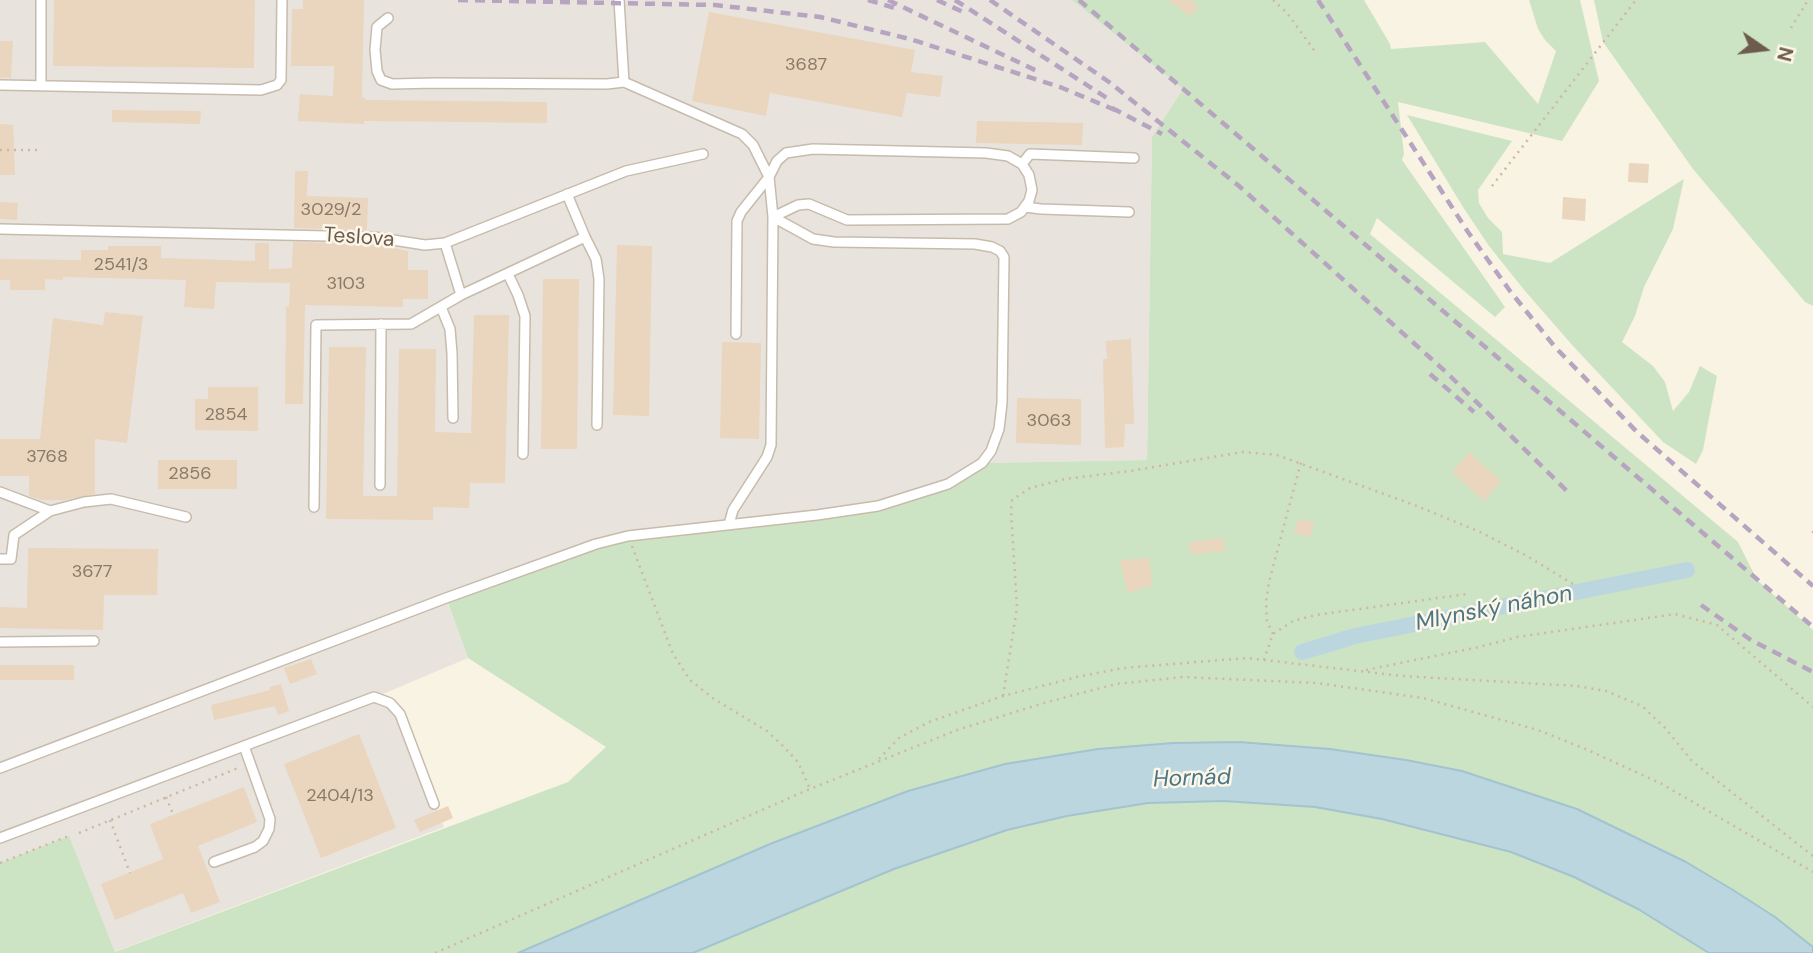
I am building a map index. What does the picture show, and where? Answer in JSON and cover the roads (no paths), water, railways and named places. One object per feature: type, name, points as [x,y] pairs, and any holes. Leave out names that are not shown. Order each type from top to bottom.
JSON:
[{"type":"lane","points":[[41,0],[41,86]]},
{"type":"lane","points":[[0,85],[261,90],[277,85],[281,80],[282,0]]},
{"type":"lane","points":[[620,0],[624,82]]},
{"type":"lane","points":[[388,18],[377,27],[375,50],[377,71],[381,80],[392,84],[624,82],[742,134],[753,145],[769,177],[773,217],[771,445],[767,457],[733,510],[729,524]]},
{"type":"lane","points":[[736,334],[737,221],[769,177],[777,161],[786,153],[813,149],[986,153],[1008,156],[1022,164],[1030,175],[1032,190],[1025,207],[1009,219],[847,220],[809,204],[798,205],[773,217]]},
{"type":"lane","name":"Teslova","points":[[0,229],[374,237],[425,245],[445,243],[625,171],[703,154]]},
{"type":"lane","points":[[1022,164],[1030,155],[1133,158]]},
{"type":"lane","points":[[567,194],[596,259],[599,279],[597,425]]},
{"type":"lane","points":[[1025,207],[1129,212]]},
{"type":"lane","points":[[0,768],[446,598],[596,544],[628,536],[877,506],[948,484],[982,463],[991,451],[999,429],[1002,403],[1004,257],[1000,251],[975,244],[834,242],[813,239],[773,217]]},
{"type":"lane","points":[[314,508],[316,325],[411,324],[461,295],[585,237]]},
{"type":"lane","points":[[445,243],[461,295]]},
{"type":"lane","points":[[508,274],[525,316],[523,454]]},
{"type":"lane","points":[[441,307],[450,329],[453,418]]},
{"type":"lane","points":[[380,485],[381,324]]},
{"type":"lane","points":[[0,492],[50,511]]},
{"type":"lane","points":[[0,559],[11,559],[14,535],[50,511],[84,502],[111,499],[186,517]]},
{"type":"lane","points":[[0,642],[94,642]]},
{"type":"lane","points":[[0,838],[374,697],[390,703],[400,714],[434,804]]},
{"type":"lane","points":[[214,862],[255,847],[263,841],[269,830],[270,819],[244,746]]},
{"type":"water","name":"Hornád","points":[[1239,742],[1330,749],[1462,771],[1577,809],[1686,862],[1733,890],[1775,917],[1813,947],[1813,953],[1709,953],[1638,909],[1574,877],[1511,852],[1382,819],[1315,807],[1224,801],[1148,803],[1067,816],[1007,830],[894,869],[693,953],[518,953],[770,844],[908,791],[1005,764],[1098,749],[1173,743]]},
{"type":"waterway","name":"Mlynský náhon","points":[[1302,652],[1355,636],[1687,570]]},
{"type":"railway","points":[[458,0],[715,5],[820,17],[910,39],[1060,87],[1120,112]]},
{"type":"railway","points":[[868,0],[898,9]]},
{"type":"railway","points":[[888,0],[1037,71]]},
{"type":"railway","points":[[937,0],[963,12]]},
{"type":"railway","points":[[955,0],[1110,100]]},
{"type":"railway","points":[[990,0],[1109,82],[1239,186],[1446,372],[1567,491]]},
{"type":"railway","points":[[1079,0],[1813,627]]},
{"type":"railway","points":[[1318,0],[1468,232],[1510,291],[1555,347],[1637,432],[1813,586]]},
{"type":"railway","points":[[1112,108],[1162,134]]},
{"type":"railway","points":[[1430,374],[1474,412]]},
{"type":"railway","points":[[1701,605],[1751,640],[1813,672]]}]
